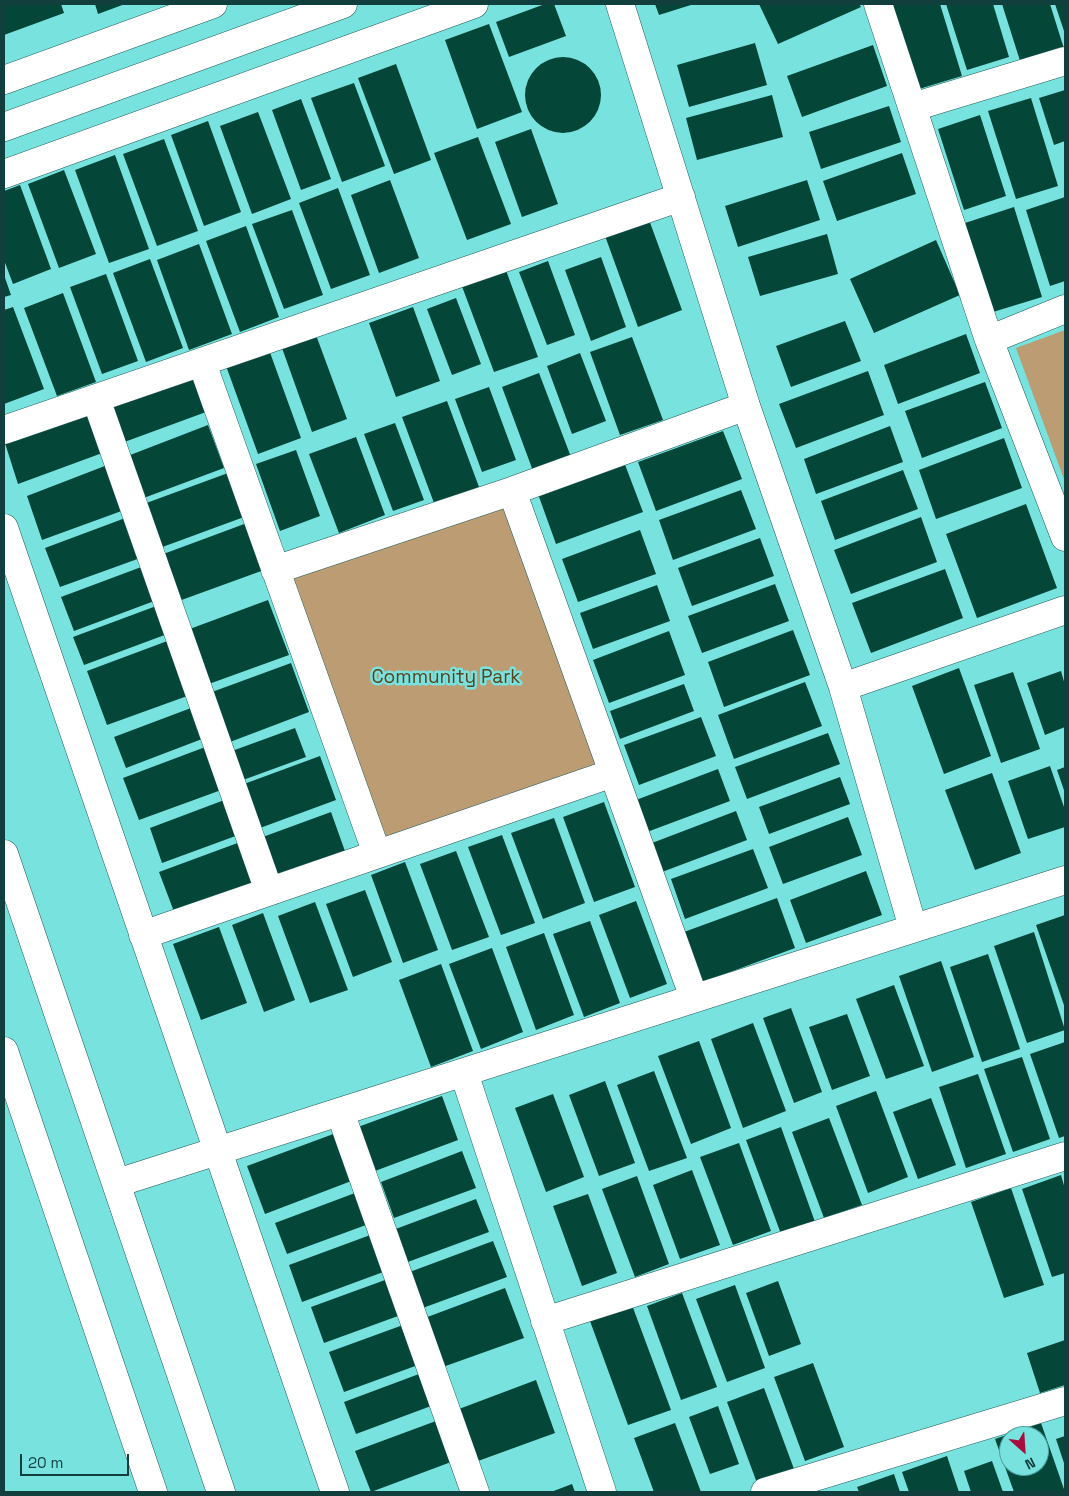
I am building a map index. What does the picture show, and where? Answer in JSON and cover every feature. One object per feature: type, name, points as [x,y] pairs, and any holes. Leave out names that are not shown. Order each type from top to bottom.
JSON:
[{"type":"street","points":[[4,80],[213,4]]},
{"type":"street","points":[[4,127],[343,4]]},
{"type":"street","points":[[4,174],[474,4]]},
{"type":"street","points":[[620,4],[746,406],[843,687],[913,928]]},
{"type":"street","points":[[878,4],[989,340],[1065,537]]},
{"type":"street","points":[[913,107],[1065,61]]},
{"type":"street","points":[[4,430],[681,197]]},
{"type":"street","points":[[989,340],[1065,309]]},
{"type":"street","points":[[202,363],[377,854]]},
{"type":"street","points":[[96,399],[268,892]]},
{"type":"street","points":[[275,570],[512,491],[746,406]]},
{"type":"street","points":[[512,491],[694,998]]},
{"type":"street","points":[[4,528],[335,1492]]},
{"type":"street","points":[[843,687],[1065,610]]},
{"type":"street","points":[[144,935],[613,773]]},
{"type":"street","points":[[4,854],[221,1492]]},
{"type":"street","points":[[117,1183],[1065,880]]},
{"type":"street","points":[[4,1051],[154,1492]]},
{"type":"street","points":[[464,1073],[602,1492]]},
{"type":"street","points":[[340,1112],[475,1492]]},
{"type":"street","points":[[545,1321],[1065,1156]]},
{"type":"street","points":[[765,1492],[1065,1401]]},
{"type":"green space","points":[[1065,330],[1065,482],[1016,348]]},
{"type":"green space","name":"Community Park","points":[[512,491],[613,773],[377,854],[275,570]]},
{"type":"building","points":[[4,4],[61,4],[64,13],[4,35]]},
{"type":"building","points":[[95,4],[125,4],[98,14]]},
{"type":"building","points":[[545,4],[554,4],[566,36],[509,57],[496,22]]},
{"type":"building","points":[[655,4],[694,4],[659,15]]},
{"type":"building","points":[[759,4],[859,4],[861,7],[778,44]]},
{"type":"building","points":[[898,4],[940,4],[962,76],[919,89],[892,6]]},
{"type":"building","points":[[946,4],[993,4],[1009,57],[967,70]]},
{"type":"building","points":[[1002,4],[1050,4],[1065,52],[1022,67]]},
{"type":"building","points":[[1055,4],[1065,4],[1065,34]]},
{"type":"building","points":[[489,24],[522,112],[477,129],[445,40]]},
{"type":"building","points":[[755,43],[767,85],[689,107],[677,65]]},
{"type":"building","points":[[873,45],[887,86],[802,117],[787,76]]},
{"type":"building","points":[[563,57],[577,60],[590,68],[598,81],[601,95],[598,109],[590,122],[577,130],[563,133],[549,130],[536,122],[528,109],[525,95],[528,81],[536,68],[549,60]]},
{"type":"building","points":[[396,64],[431,160],[394,174],[358,78]]},
{"type":"building","points":[[354,83],[385,166],[342,182],[311,98]]},
{"type":"building","points":[[1065,90],[1065,141],[1054,145],[1039,98]]},
{"type":"building","points":[[772,95],[783,137],[697,160],[686,118]]},
{"type":"building","points":[[1031,98],[1058,186],[1016,199],[988,111]]},
{"type":"building","points":[[301,99],[331,179],[301,190],[272,110]]},
{"type":"building","points":[[889,106],[901,142],[821,169],[809,132]]},
{"type":"building","points":[[258,112],[291,199],[252,214],[220,126]]},
{"type":"building","points":[[980,115],[1006,196],[964,210],[938,129]]},
{"type":"building","points":[[208,121],[241,212],[204,226],[171,135]]},
{"type":"building","points":[[531,129],[558,204],[522,217],[495,142]]},
{"type":"building","points":[[478,137],[511,224],[467,240],[434,153]]},
{"type":"building","points":[[164,139],[198,231],[157,246],[123,154]]},
{"type":"building","points":[[902,153],[916,194],[837,221],[823,181]]},
{"type":"building","points":[[115,155],[149,249],[109,263],[75,170]]},
{"type":"building","points":[[64,170],[96,254],[59,268],[28,184]]},
{"type":"building","points":[[390,180],[419,258],[379,273],[351,195]]},
{"type":"building","points":[[807,180],[820,220],[738,247],[725,206]]},
{"type":"building","points":[[20,185],[51,269],[13,284],[4,260],[4,191]]},
{"type":"building","points":[[338,188],[370,275],[331,289],[299,203]]},
{"type":"building","points":[[1065,197],[1065,281],[1050,286],[1026,210]]},
{"type":"building","points":[[1014,207],[1042,297],[993,312],[965,223]]},
{"type":"building","points":[[292,210],[323,295],[284,309],[252,224]]},
{"type":"building","points":[[648,217],[682,310],[638,327],[604,233]]},
{"type":"building","points":[[246,226],[279,317],[240,332],[206,241]]},
{"type":"building","points":[[827,234],[838,274],[760,296],[748,257]]},
{"type":"building","points":[[936,240],[960,295],[874,333],[850,279]]},
{"type":"building","points":[[199,244],[232,334],[189,350],[157,260]]},
{"type":"building","points":[[601,257],[626,327],[591,341],[565,270]]},
{"type":"building","points":[[150,259],[183,348],[146,362],[113,273]]},
{"type":"building","points":[[548,261],[575,335],[547,345],[519,272]]},
{"type":"building","points":[[504,265],[538,357],[494,372],[460,281]]},
{"type":"building","points":[[106,274],[138,361],[102,374],[70,287]]},
{"type":"building","points":[[4,275],[11,295],[4,297]]},
{"type":"building","points":[[63,293],[96,382],[57,396],[24,308]]},
{"type":"building","points":[[456,298],[481,364],[452,375],[427,309]]},
{"type":"building","points":[[13,307],[44,389],[4,404],[4,310]]},
{"type":"building","points":[[413,307],[440,381],[396,397],[369,323]]},
{"type":"building","points":[[845,321],[861,361],[791,387],[776,346]]},
{"type":"building","points":[[966,334],[980,373],[898,404],[884,365]]},
{"type":"building","points":[[316,335],[347,419],[312,432],[282,348]]},
{"type":"building","points":[[632,337],[663,420],[620,435],[590,352]]},
{"type":"building","points":[[268,347],[301,438],[258,454],[225,363]]},
{"type":"building","points":[[580,353],[606,421],[572,434],[547,366]]},
{"type":"building","points":[[191,371],[206,412],[119,444],[104,404]]},
{"type":"building","points":[[868,371],[884,415],[796,448],[779,404]]},
{"type":"building","points":[[539,373],[571,457],[533,471],[502,387]]},
{"type":"building","points":[[985,382],[1002,428],[922,458],[905,411]]},
{"type":"building","points":[[489,387],[516,460],[482,472],[455,399]]},
{"type":"building","points":[[447,401],[479,487],[434,503],[402,417]]},
{"type":"building","points":[[89,408],[105,452],[18,484],[4,440]]},
{"type":"building","points":[[395,423],[424,500],[393,511],[364,434]]},
{"type":"building","points":[[208,425],[224,468],[141,499],[125,457]]},
{"type":"building","points":[[890,426],[903,462],[816,494],[804,459]]},
{"type":"building","points":[[723,431],[742,479],[656,511],[638,462]]},
{"type":"building","points":[[356,437],[385,515],[339,533],[309,454]]},
{"type":"building","points":[[1004,438],[1022,488],[936,519],[919,470]]},
{"type":"building","points":[[296,450],[320,516],[280,531],[256,464]]},
{"type":"building","points":[[624,462],[643,512],[556,544],[538,494]]},
{"type":"building","points":[[110,464],[127,509],[42,540],[27,496]]},
{"type":"building","points":[[903,470],[918,509],[835,540],[821,501]]},
{"type":"building","points":[[228,473],[244,517],[157,549],[141,505]]},
{"type":"building","points":[[741,490],[756,529],[673,560],[659,520]]},
{"type":"building","points":[[1026,504],[1057,588],[977,618],[946,534]]},
{"type":"building","points":[[128,517],[143,557],[60,587],[45,548]]},
{"type":"building","points":[[921,517],[937,562],[851,594],[834,550]]},
{"type":"building","points":[[247,523],[264,570],[176,602],[158,556]]},
{"type":"building","points":[[640,530],[656,574],[578,602],[562,559]]},
{"type":"building","points":[[760,538],[774,576],[692,606],[678,568]]},
{"type":"building","points":[[144,566],[157,600],[74,631],[61,597]]},
{"type":"building","points":[[945,569],[963,618],[871,653],[852,603]]},
{"type":"building","points":[[775,584],[789,621],[702,653],[688,616]]},
{"type":"building","points":[[657,585],[670,621],[593,649],[580,613]]},
{"type":"building","points":[[268,600],[289,655],[206,685],[187,630]]},
{"type":"building","points":[[159,605],[170,633],[84,665],[73,637]]},
{"type":"building","points":[[793,630],[810,675],[724,707],[708,662]]},
{"type":"building","points":[[669,631],[685,675],[609,703],[593,660]]},
{"type":"building","points":[[170,640],[190,695],[107,725],[87,671]]},
{"type":"building","points":[[291,663],[309,712],[230,742],[212,692]]},
{"type":"building","points":[[959,668],[991,756],[944,774],[912,686]]},
{"type":"building","points":[[1061,671],[1065,685],[1065,727],[1045,735],[1027,683]]},
{"type":"building","points":[[1013,672],[1040,749],[1001,763],[974,685]]},
{"type":"building","points":[[805,682],[822,726],[734,759],[718,715]]},
{"type":"building","points":[[684,684],[694,711],[620,739],[610,711]]},
{"type":"building","points":[[191,708],[202,739],[126,768],[114,737]]},
{"type":"building","points":[[701,717],[716,756],[639,785],[624,745]]},
{"type":"building","points":[[295,728],[306,757],[243,780],[232,751]]},
{"type":"building","points":[[828,733],[840,764],[747,799],[735,767]]},
{"type":"building","points":[[208,746],[224,789],[139,820],[123,778]]},
{"type":"building","points":[[320,756],[336,800],[260,828],[244,784]]},
{"type":"building","points":[[1050,766],[1065,810],[1065,827],[1028,839],[1008,781]]},
{"type":"building","points":[[1065,767],[1065,793],[1057,770]]},
{"type":"building","points":[[718,769],[730,801],[647,832],[636,800]]},
{"type":"building","points":[[992,773],[1021,853],[975,870],[945,790]]},
{"type":"building","points":[[840,777],[850,804],[769,834],[759,807]]},
{"type":"building","points":[[227,799],[241,834],[162,863],[150,828]]},
{"type":"building","points":[[604,802],[635,887],[594,902],[563,817]]},
{"type":"building","points":[[736,811],[747,840],[662,872],[652,843]]},
{"type":"building","points":[[331,812],[346,854],[275,880],[260,838]]},
{"type":"building","points":[[848,817],[862,855],[783,884],[769,847]]},
{"type":"building","points":[[554,818],[585,903],[543,919],[511,833]]},
{"type":"building","points":[[502,835],[535,923],[501,935],[468,847]]},
{"type":"building","points":[[243,841],[259,885],[176,917],[159,872]]},
{"type":"building","points":[[753,849],[768,888],[685,919],[671,879]]},
{"type":"building","points":[[456,851],[489,937],[452,950],[420,864]]},
{"type":"building","points":[[405,862],[438,950],[403,963],[371,875]]},
{"type":"building","points":[[866,871],[882,915],[806,943],[790,900]]},
{"type":"building","points":[[365,890],[392,962],[353,977],[326,904]]},
{"type":"building","points":[[777,898],[795,948],[703,982],[684,932]]},
{"type":"building","points":[[636,901],[667,984],[630,998],[599,915]]},
{"type":"building","points":[[315,902],[348,990],[310,1003],[278,916]]},
{"type":"building","points":[[263,913],[295,1000],[264,1012],[232,925]]},
{"type":"building","points":[[1065,915],[1065,1008],[1036,925]]},
{"type":"building","points":[[590,921],[620,1003],[584,1017],[553,934]]},
{"type":"building","points":[[219,927],[247,1003],[201,1020],[173,944]]},
{"type":"building","points":[[1034,932],[1065,1030],[1027,1043],[994,946]]},
{"type":"building","points":[[544,933],[574,1015],[536,1030],[506,947]]},
{"type":"building","points":[[492,948],[523,1032],[481,1049],[449,964]]},
{"type":"building","points":[[988,954],[1020,1049],[982,1062],[950,967]]},
{"type":"building","points":[[941,961],[974,1057],[932,1072],[899,976]]},
{"type":"building","points":[[441,964],[473,1051],[431,1067],[399,980]]},
{"type":"building","points":[[894,985],[924,1066],[886,1079],[856,999]]},
{"type":"building","points":[[791,1008],[822,1092],[794,1103],[763,1018]]},
{"type":"building","points":[[847,1014],[870,1076],[832,1090],[809,1027]]},
{"type":"building","points":[[753,1023],[786,1111],[743,1128],[711,1039]]},
{"type":"building","points":[[699,1041],[731,1128],[691,1144],[658,1056]]},
{"type":"building","points":[[1065,1042],[1065,1136],[1059,1138],[1030,1054]]},
{"type":"building","points":[[1022,1057],[1050,1139],[1013,1152],[984,1069]]},
{"type":"building","points":[[654,1071],[687,1158],[649,1171],[617,1085]]},
{"type":"building","points":[[978,1074],[1006,1154],[966,1168],[939,1087]]},
{"type":"building","points":[[605,1081],[635,1163],[599,1176],[569,1095]]},
{"type":"building","points":[[876,1091],[908,1177],[868,1193],[836,1106]]},
{"type":"building","points":[[553,1094],[584,1177],[546,1192],[515,1108]]},
{"type":"building","points":[[442,1096],[458,1140],[375,1171],[358,1127]]},
{"type":"building","points":[[931,1098],[956,1165],[918,1179],[893,1112]]},
{"type":"building","points":[[829,1118],[862,1205],[824,1218],[792,1132]]},
{"type":"building","points":[[781,1127],[815,1222],[781,1234],[746,1140]]},
{"type":"building","points":[[336,1133],[354,1180],[265,1214],[247,1166]]},
{"type":"building","points":[[739,1143],[771,1231],[733,1245],[700,1157]]},
{"type":"building","points":[[462,1151],[476,1188],[394,1218],[381,1182]]},
{"type":"building","points":[[692,1170],[720,1245],[680,1259],[653,1185]]},
{"type":"building","points":[[1061,1175],[1065,1189],[1065,1273],[1052,1277],[1022,1189]]},
{"type":"building","points":[[637,1176],[669,1264],[635,1277],[602,1189]]},
{"type":"building","points":[[1011,1188],[1044,1285],[1004,1298],[971,1202]]},
{"type":"building","points":[[355,1193],[366,1225],[287,1254],[275,1223]]},
{"type":"building","points":[[588,1194],[617,1273],[582,1286],[553,1206]]},
{"type":"building","points":[[476,1199],[489,1232],[405,1263],[393,1230]]},
{"type":"building","points":[[373,1234],[386,1271],[302,1302],[289,1265]]},
{"type":"building","points":[[493,1241],[507,1277],[420,1309],[407,1273]]},
{"type":"building","points":[[385,1280],[398,1316],[324,1343],[311,1307]]},
{"type":"building","points":[[778,1281],[801,1344],[769,1356],[746,1293]]},
{"type":"building","points":[[735,1285],[765,1368],[727,1382],[696,1299]]},
{"type":"building","points":[[505,1288],[524,1338],[440,1368],[422,1319]]},
{"type":"building","points":[[682,1293],[717,1387],[681,1400],[647,1306]]},
{"type":"building","points":[[632,1305],[671,1410],[628,1425],[590,1321]]},
{"type":"building","points":[[403,1325],[418,1365],[344,1392],[329,1352]]},
{"type":"building","points":[[1065,1340],[1065,1385],[1040,1393],[1027,1353]]},
{"type":"building","points":[[813,1363],[844,1447],[805,1461],[774,1377]]},
{"type":"building","points":[[419,1374],[431,1406],[356,1434],[344,1402]]},
{"type":"building","points":[[536,1380],[555,1433],[478,1461],[459,1409]]},
{"type":"building","points":[[764,1388],[794,1469],[757,1483],[727,1402]]},
{"type":"building","points":[[718,1406],[739,1464],[710,1474],[689,1417]]},
{"type":"building","points":[[436,1421],[451,1462],[371,1492],[355,1451]]},
{"type":"building","points":[[675,1423],[701,1492],[654,1492],[634,1438]]},
{"type":"building","points":[[1065,1436],[1065,1466],[1056,1439]]},
{"type":"building","points":[[999,1438],[999,1450],[995,1439]]},
{"type":"building","points":[[1049,1446],[1065,1492],[1014,1492],[1008,1476],[1049,1476]]},
{"type":"building","points":[[947,1456],[959,1492],[909,1492],[902,1472]]},
{"type":"building","points":[[992,1461],[1003,1492],[971,1492],[964,1471]]},
{"type":"building","points":[[894,1474],[900,1492],[859,1492],[857,1487]]},
{"type":"building","points":[[572,1484],[575,1492],[551,1492]]}]
